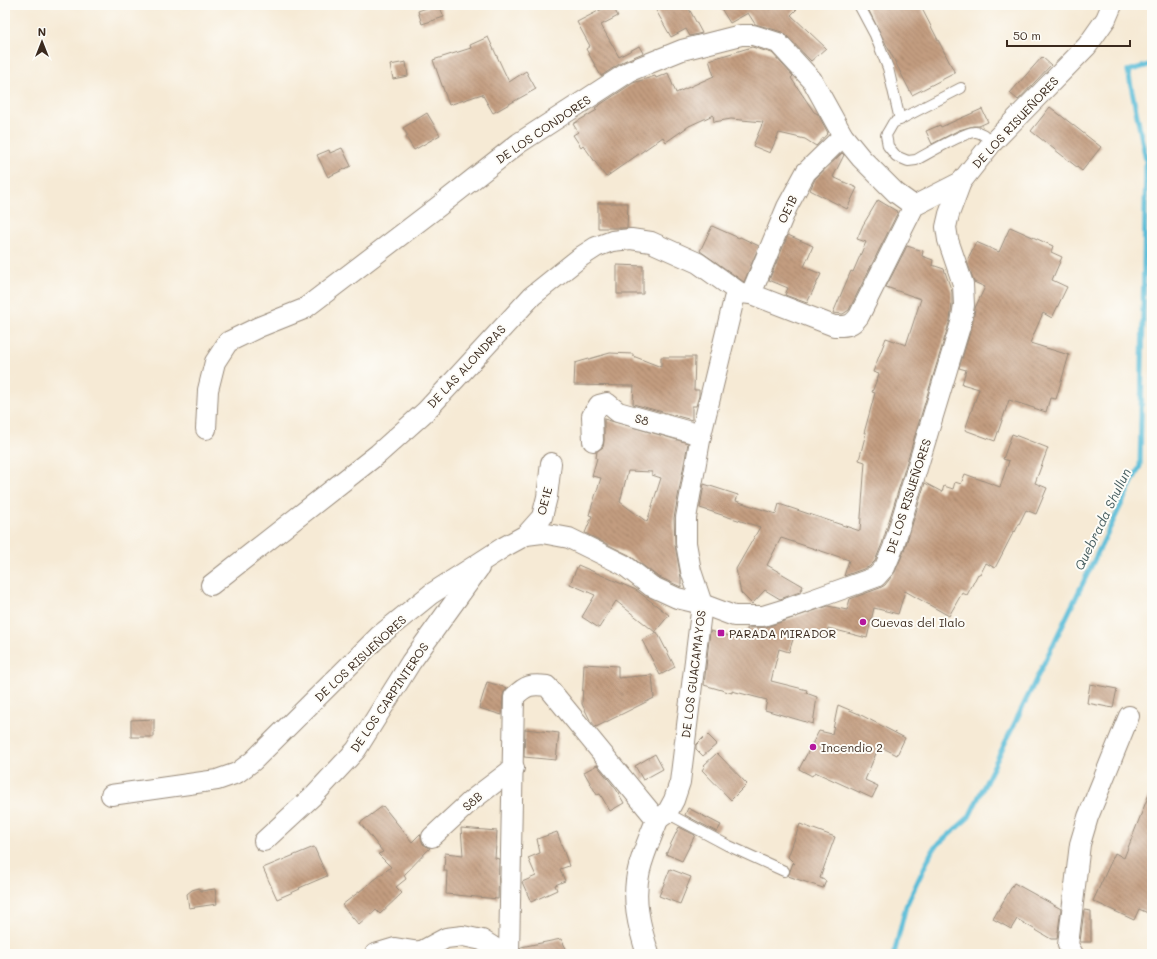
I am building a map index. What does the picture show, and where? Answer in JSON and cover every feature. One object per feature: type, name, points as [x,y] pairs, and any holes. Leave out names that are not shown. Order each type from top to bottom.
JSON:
[{"type":"street","name":"DE LOS RISUEÑORES","points":[[111,795],[217,780],[237,773],[253,761],[379,636],[431,594],[504,547],[526,535],[542,534],[569,538],[624,565],[651,586],[677,598],[702,604],[734,616],[763,616],[876,577],[885,567],[893,548],[961,323],[964,305],[963,284],[948,240],[946,227],[949,214],[961,182],[992,143],[1086,46],[1106,19],[1112,5]]},
{"type":"street","name":"DE LOS CONDORES","points":[[206,429],[208,390],[215,362],[228,342],[259,327],[304,309],[519,143],[630,71],[682,50],[741,35],[753,35],[778,43],[812,80],[843,136],[861,158],[896,192],[914,206]]},
{"type":"street","name":"OE1B","points":[[745,294],[787,207],[806,172],[843,136]]},
{"type":"street","points":[[745,294],[834,326],[846,326],[854,322],[914,206],[961,182]]},
{"type":"street","name":"DE LAS ALONDRAS","points":[[211,585],[378,454],[426,411],[532,296],[582,256],[596,247],[612,241],[631,239],[650,242],[698,263],[745,294]]},
{"type":"street","name":"DE LOS GUACAMAYOS","points":[[662,817],[680,782],[702,604],[691,571],[686,543],[686,518],[701,435],[734,299],[745,294]]},
{"type":"street","name":"S8","points":[[593,441],[592,416],[599,405],[607,404],[618,412],[701,435]]},
{"type":"street","name":"OE1E","points":[[526,535],[542,517],[547,497],[551,463]]},
{"type":"street","name":"DE LOS CARPINTEROS","points":[[264,842],[315,794],[356,750],[411,662],[484,560]]},
{"type":"street","points":[[509,954],[514,768],[514,697],[523,689],[534,684],[547,686],[662,817],[639,870],[636,899],[640,931],[648,954]]},
{"type":"street","points":[[1073,954],[1068,945],[1080,844],[1088,818],[1128,716]]},
{"type":"street","name":"S8B","points":[[432,837],[472,800],[514,768]]},
{"type":"street","points":[[374,954],[394,948],[420,953],[446,938],[463,936],[482,940],[504,954]]},
{"type":"lane","points":[[859,5],[875,35],[888,68],[900,120]]},
{"type":"lane","points":[[961,88],[893,123],[886,135],[888,146],[896,156],[908,161],[916,160],[962,136],[975,132],[984,134],[992,143]]},
{"type":"lane","points":[[662,817],[784,871]]},
{"type":"building","points":[[439,5],[444,17],[422,24],[418,11]]},
{"type":"building","points":[[612,5],[618,16],[601,25],[619,57],[639,46],[643,53],[624,61],[601,76],[586,49],[590,46],[577,22]]},
{"type":"building","points":[[653,5],[687,5],[702,33],[690,36],[686,29],[671,37]]},
{"type":"building","points":[[719,5],[801,5],[791,15],[826,48],[811,61],[782,32],[755,24],[748,13],[730,23]]},
{"type":"building","points":[[866,5],[920,5],[955,73],[912,95]]},
{"type":"building","points":[[488,37],[509,82],[526,71],[536,89],[493,113],[482,94],[449,105],[433,60],[471,48],[470,45]]},
{"type":"building","points":[[752,47],[772,53],[793,76],[791,78],[814,112],[818,114],[828,133],[816,146],[805,139],[779,133],[770,153],[753,146],[763,122],[731,119],[714,122],[713,115],[689,126],[666,142],[663,137],[606,177],[583,145],[581,147],[573,135],[578,132],[573,124],[597,110],[595,108],[633,83],[655,76],[656,78],[668,73],[676,93],[714,76],[709,60]]},
{"type":"building","points":[[1042,57],[1051,65],[1018,100],[1010,93]]},
{"type":"building","points":[[406,62],[408,76],[393,79],[390,65]]},
{"type":"building","points":[[1050,107],[1101,147],[1082,171],[1031,131]]},
{"type":"building","points":[[982,109],[988,122],[979,126],[959,130],[932,144],[926,131],[940,125],[941,127]]},
{"type":"building","points":[[427,113],[440,135],[414,150],[406,137],[408,136],[403,128]]},
{"type":"building","points":[[342,148],[351,166],[328,177],[317,155],[329,150],[330,153]]},
{"type":"building","points":[[842,153],[844,155],[833,177],[857,188],[847,209],[810,190],[815,179]]},
{"type":"building","points":[[878,200],[898,212],[849,310],[843,314],[833,313],[851,271],[853,272],[866,242],[857,239],[863,225]]},
{"type":"building","points":[[598,203],[628,203],[627,228],[598,228]]},
{"type":"building","points":[[712,226],[759,246],[744,282],[700,251]]},
{"type":"building","points":[[1010,227],[1053,246],[1051,252],[1062,257],[1052,280],[1067,287],[1052,318],[1043,313],[1030,343],[1069,355],[1056,399],[1050,398],[1046,412],[1009,400],[995,441],[965,430],[979,389],[962,384],[966,370],[959,368],[972,326],[975,308],[985,287],[974,282],[967,261],[976,242],[999,252]]},
{"type":"building","points":[[788,235],[813,246],[804,267],[821,274],[807,303],[785,295],[788,288],[769,280]]},
{"type":"building","points":[[907,246],[923,251],[922,256],[933,260],[932,265],[944,269],[952,292],[952,304],[950,320],[882,544],[875,561],[869,567],[844,576],[849,560],[781,538],[767,565],[803,586],[800,592],[780,599],[765,590],[752,604],[741,593],[736,569],[760,527],[700,508],[704,484],[738,495],[736,501],[776,514],[779,504],[860,531],[865,462],[859,460],[866,433],[864,433],[875,393],[872,392],[879,374],[873,372],[886,338],[906,345],[921,299],[886,287]]},
{"type":"building","points":[[617,265],[643,266],[643,294],[617,294]]},
{"type":"building","points":[[610,353],[633,354],[633,356],[661,367],[661,357],[695,357],[694,390],[699,390],[699,396],[696,406],[692,406],[692,420],[633,404],[634,386],[574,385],[575,363]]},
{"type":"building","points":[[604,419],[688,443],[674,518],[675,545],[681,578],[681,587],[657,576],[629,555],[585,533],[592,516],[589,515],[601,478],[592,476],[597,458],[597,451],[603,447]],"holes":[[[628,471],[652,472],[652,475],[661,478],[647,522],[620,502]]]},
{"type":"building","points":[[1012,434],[1048,448],[1035,483],[1047,488],[1036,514],[1026,510],[995,568],[986,563],[980,575],[978,574],[967,595],[962,593],[949,616],[905,591],[898,614],[874,608],[867,638],[828,628],[827,638],[795,633],[789,652],[779,649],[771,681],[807,690],[806,693],[817,697],[813,724],[765,710],[767,700],[732,691],[732,693],[704,685],[710,631],[749,641],[747,628],[766,627],[828,606],[847,610],[850,599],[885,585],[895,572],[904,551],[925,483],[942,492],[944,486],[953,489],[955,482],[961,484],[965,474],[1000,487],[1009,461],[1003,459]]},
{"type":"building","points":[[578,565],[636,590],[669,615],[655,632],[616,601],[599,628],[582,617],[595,595],[570,584]]},
{"type":"building","points":[[657,632],[675,667],[660,675],[642,640]]},
{"type":"building","points":[[584,664],[618,666],[618,678],[652,675],[654,698],[596,727],[590,720],[582,704]]},
{"type":"building","points":[[487,682],[507,688],[503,696],[502,715],[479,708]]},
{"type":"building","points":[[1090,684],[1117,689],[1113,708],[1087,703]]},
{"type":"building","points":[[838,705],[859,714],[905,738],[897,755],[879,746],[865,780],[878,786],[872,798],[815,772],[812,776],[799,769],[819,731],[832,734]]},
{"type":"building","points":[[154,719],[154,737],[131,737],[131,720]]},
{"type":"building","points":[[525,729],[559,733],[556,760],[524,757]]},
{"type":"building","points":[[707,734],[717,744],[703,756],[696,749],[696,745]]},
{"type":"building","points":[[717,753],[747,784],[731,800],[702,770],[705,766],[704,765]]},
{"type":"building","points":[[655,754],[663,769],[643,780],[635,766]]},
{"type":"building","points":[[597,765],[616,789],[624,803],[610,811],[600,794],[597,795],[584,772]]},
{"type":"building","points":[[1151,789],[1152,915],[1139,909],[1134,920],[1093,901],[1115,853],[1124,858]]},
{"type":"building","points":[[383,806],[412,842],[420,834],[423,844],[430,848],[404,875],[406,879],[396,887],[402,893],[380,914],[376,910],[359,925],[342,905],[391,867],[378,854],[383,852],[360,823]]},
{"type":"building","points":[[688,808],[721,825],[717,832],[685,815]]},
{"type":"building","points":[[800,824],[835,837],[820,878],[826,881],[823,888],[788,876],[793,863],[795,864],[788,857]]},
{"type":"building","points":[[679,827],[695,835],[682,861],[666,854]]},
{"type":"building","points":[[461,828],[497,831],[495,858],[499,859],[498,899],[446,894],[447,871],[444,871],[445,853],[463,855]]},
{"type":"building","points":[[557,832],[569,866],[560,869],[565,881],[555,885],[557,890],[531,902],[522,882],[536,876],[528,858],[540,853],[537,839]]},
{"type":"building","points":[[314,847],[327,876],[277,899],[263,868]]},
{"type":"building","points":[[670,869],[691,877],[680,904],[659,896]]},
{"type":"building","points":[[1014,883],[1061,909],[1057,939],[1051,939],[1017,919],[1011,929],[993,919]]},
{"type":"building","points":[[199,888],[201,891],[215,889],[217,904],[189,908],[187,894],[192,890]]},
{"type":"building","points":[[1084,910],[1091,911],[1091,942],[1080,942]]},
{"type":"building","points":[[561,939],[569,954],[520,954],[521,947]]},
{"type":"waterway","name":"Quebrada Shullun","points":[[894,954],[906,906],[933,849],[969,817],[1140,466],[1146,160],[1128,71],[1152,64]]},
{"type":"place","name":"Cuevas del Ilalo","points":[[863,622]]},
{"type":"place","name":"PARADA MIRADOR","points":[[721,633]]},
{"type":"place","name":"Incendio 2","points":[[813,747]]}]
